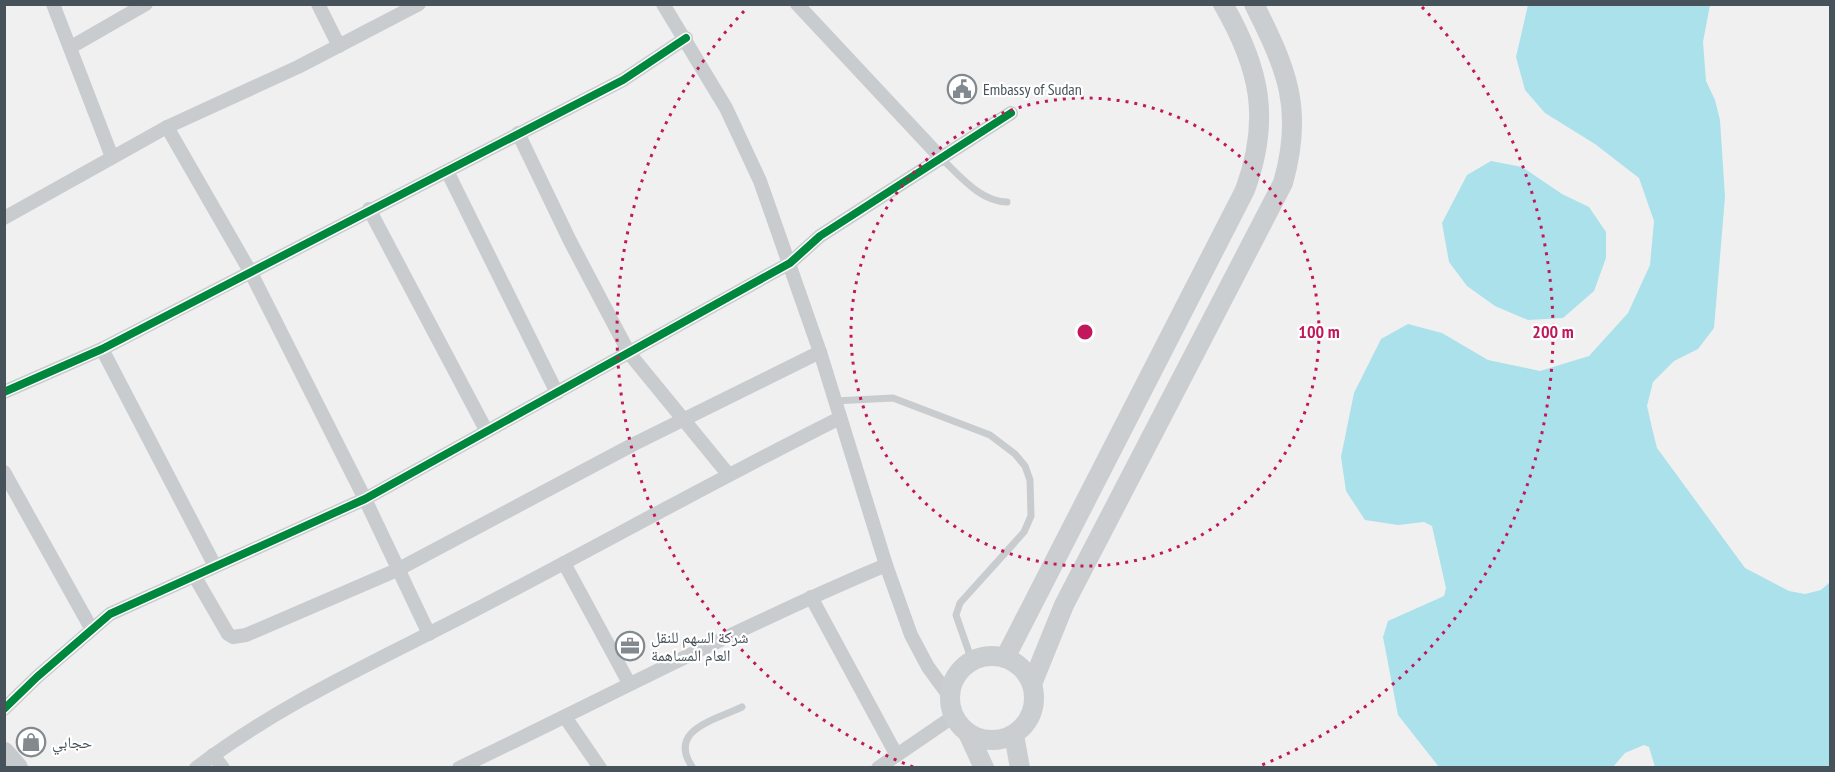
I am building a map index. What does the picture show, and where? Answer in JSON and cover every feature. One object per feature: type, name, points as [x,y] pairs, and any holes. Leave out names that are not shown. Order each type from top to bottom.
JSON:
[{"type":"main road","points":[[4,753],[17,768]]},
{"type":"street","points":[[53,4],[112,157]]},
{"type":"street","points":[[71,47],[146,4]]},
{"type":"street","points":[[318,4],[339,46]]},
{"type":"street","points":[[4,218],[168,127],[339,46],[419,4]]},
{"type":"street","points":[[663,4],[686,38],[731,118],[760,181],[820,352],[886,565],[919,652],[968,733],[984,768]]},
{"type":"street","points":[[1005,658],[1245,190],[1253,169],[1260,124],[1256,79],[1241,37],[1222,4]]},
{"type":"street","points":[[968,733],[976,738],[996,741],[1014,735],[1023,727],[1034,707],[1032,684],[1064,605],[1283,183],[1293,129],[1290,93],[1281,57],[1254,4]]},
{"type":"street","points":[[806,7],[942,159]]},
{"type":"street","points":[[4,392],[102,349],[251,273],[369,209],[623,80],[686,38]]},
{"type":"street","points":[[4,710],[91,628],[121,608],[195,577],[365,499],[486,430],[629,353],[790,263],[820,236],[1011,113]]},
{"type":"street","points":[[168,127],[251,273],[365,499],[429,634]]},
{"type":"street","points":[[518,133],[629,353],[728,474]]},
{"type":"street","points":[[447,171],[557,393]]},
{"type":"street","points":[[369,209],[486,430]]},
{"type":"street","points":[[102,349],[215,566]]},
{"type":"street","points":[[195,577],[225,630],[233,637],[238,637],[397,570],[682,420],[820,352]]},
{"type":"street","points":[[196,768],[311,692],[429,634],[728,474],[840,418]]},
{"type":"street","points":[[4,472],[91,628]]},
{"type":"street","points":[[564,563],[629,683]]},
{"type":"street","points":[[459,768],[629,683],[811,597],[886,565]]},
{"type":"street","points":[[811,597],[896,754]]},
{"type":"street","points":[[878,768],[952,706],[952,682],[960,670],[972,661],[982,656],[1005,658],[1017,663],[1032,684]]},
{"type":"street","points":[[565,717],[600,768]]},
{"type":"street","points":[[1014,735],[1020,768]]},
{"type":"street","points":[[213,755],[224,768]]},
{"type":"lane","points":[[942,159],[985,197],[993,202],[1007,202]]},
{"type":"lane","points":[[834,401],[893,398],[990,435],[1015,454],[1025,465],[1030,480],[1031,516],[1024,532],[960,603],[956,615],[972,661]]},
{"type":"lane","points":[[693,768],[685,756],[685,740],[690,732],[742,707]]},
{"type":"water","points":[[1528,5],[1710,5],[1703,42],[1706,81],[1715,100],[1720,120],[1725,197],[1714,328],[1698,349],[1674,361],[1653,382],[1647,406],[1657,448],[1745,568],[1789,591],[1805,594],[1821,590],[1830,582],[1830,767],[1655,767],[1649,747],[1644,745],[1625,753],[1613,767],[1439,767],[1398,715],[1383,637],[1388,621],[1444,596],[1446,588],[1432,526],[1424,522],[1398,525],[1365,520],[1346,491],[1341,457],[1354,393],[1381,339],[1408,324],[1442,333],[1488,360],[1540,371],[1589,356],[1628,313],[1650,265],[1654,221],[1639,178],[1595,144],[1545,113],[1525,90],[1516,57]]},
{"type":"water","points":[[1491,161],[1522,167],[1562,194],[1589,207],[1606,232],[1606,258],[1594,291],[1563,318],[1528,320],[1495,306],[1467,286],[1449,262],[1442,223],[1467,175]]},
{"type":"cycle path","points":[[4,392],[102,349],[623,80],[686,38]]},
{"type":"cycle path","points":[[4,709],[37,677],[110,614],[365,499],[790,263],[820,236],[1011,113]]},
{"type":"place","name":"Embassy of Sudan","points":[[962,89]]},
{"type":"place","name":"شركة السهم للنقل العام المساهمة","points":[[630,646]]},
{"type":"place","name":"حجابي","points":[[31,742]]}]
